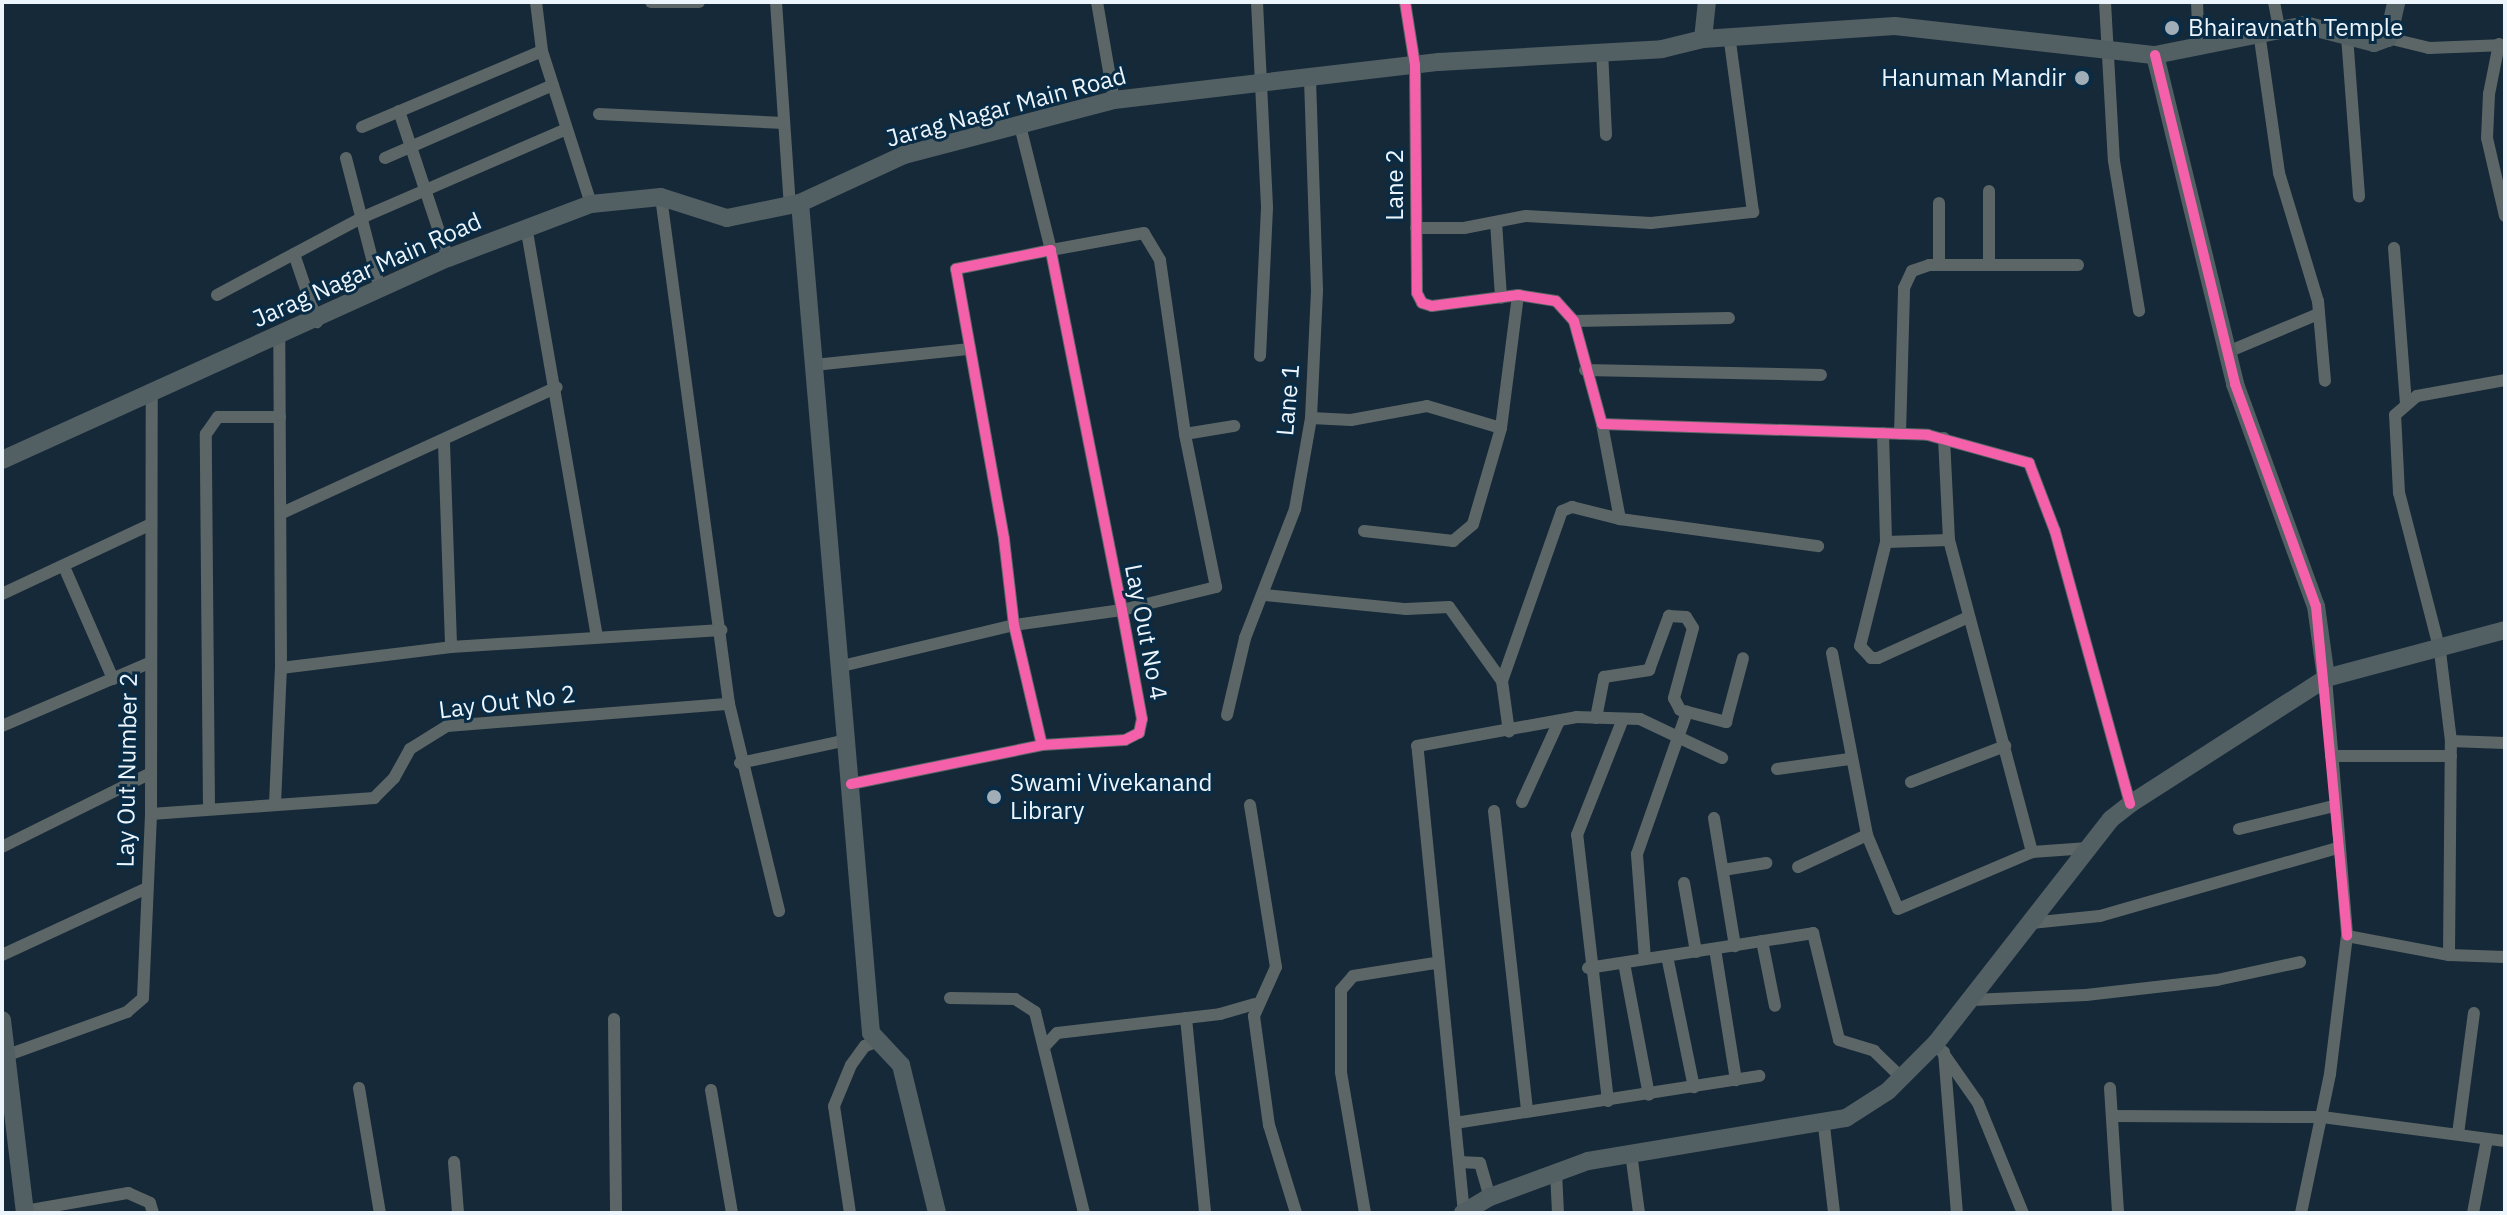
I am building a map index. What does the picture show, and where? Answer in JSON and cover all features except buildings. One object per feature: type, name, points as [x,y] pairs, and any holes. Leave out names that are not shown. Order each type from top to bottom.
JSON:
[{"type":"main road","points":[[1703,39],[1707,2]]},
{"type":"main road","points":[[2388,38],[2396,2]]},
{"type":"main road","name":"Jarag Nagar Main Road","points":[[2,460],[152,390],[317,322],[448,258],[591,204],[661,197],[727,218],[795,204],[904,155],[1114,100],[1415,65],[1602,50],[1662,49],[1703,39],[1730,41],[1895,26],[2155,55],[2199,49],[2279,27],[2326,27],[2374,43],[2388,38]]},
{"type":"main road","points":[[2155,55],[2230,351],[2235,384],[2316,606],[2326,678]]},
{"type":"main road","points":[[795,204],[814,365],[842,666],[865,988],[873,1038],[895,1058],[905,1075],[937,1213]]},
{"type":"main road","points":[[1464,1213],[1490,1197],[1556,1172],[1631,1153],[1824,1126],[1846,1118],[1940,1047],[2088,848],[2130,804],[2326,678],[2440,651],[2505,630]]},
{"type":"main road","points":[[2,1020],[25,1212]]},
{"type":"street","points":[[536,2],[542,51],[591,204]]},
{"type":"street","points":[[651,2],[699,2]]},
{"type":"street","points":[[776,2],[784,123],[795,204]]},
{"type":"street","points":[[1097,2],[1114,100]]},
{"type":"street","points":[[1257,2],[1264,83],[1267,208],[1260,356]]},
{"type":"street","name":"Lane 2","points":[[1405,2],[1415,65],[1416,228],[1422,303],[1501,298]]},
{"type":"street","points":[[2105,2],[2111,52],[2114,161],[2139,311]]},
{"type":"street","points":[[2197,2],[2199,49]]},
{"type":"street","points":[[2274,2],[2279,27]]},
{"type":"street","points":[[2259,32],[2279,173],[2318,314],[2325,381]]},
{"type":"street","points":[[2347,36],[2359,197]]},
{"type":"street","points":[[2388,38],[2429,48],[2502,44],[2489,94],[2487,138],[2505,216]]},
{"type":"street","points":[[1416,228],[1496,222],[1526,216],[1651,223],[1753,212],[1730,41]]},
{"type":"street","points":[[1602,50],[1606,135]]},
{"type":"street","points":[[362,127],[542,51]]},
{"type":"street","name":"Lane 1","points":[[1227,715],[1245,638],[1265,595],[1295,509],[1311,418],[1317,290],[1310,77]]},
{"type":"street","points":[[385,158],[553,85]]},
{"type":"street","points":[[399,111],[448,258]]},
{"type":"street","points":[[599,114],[784,123]]},
{"type":"street","name":"Lay Out No 4","points":[[851,784],[1042,745],[1125,740],[1139,733],[1142,719],[1122,610],[1051,250],[1020,126]]},
{"type":"street","points":[[217,295],[361,218],[567,129]]},
{"type":"street","points":[[346,158],[380,289]]},
{"type":"street","points":[[1989,191],[1989,265]]},
{"type":"street","points":[[661,197],[729,704],[740,763],[779,911]]},
{"type":"street","points":[[1939,203],[1939,265]]},
{"type":"street","points":[[1496,222],[1501,298],[1518,295],[1556,301],[1574,321],[1602,424],[1620,519]]},
{"type":"street","points":[[526,226],[557,387],[597,635]]},
{"type":"street","points":[[842,666],[1014,625],[1122,610],[1216,587],[1185,434],[1160,260],[1144,233],[956,269],[1014,625],[1042,745]]},
{"type":"street","points":[[2394,248],[2406,405]]},
{"type":"street","points":[[294,254],[317,322]]},
{"type":"street","points":[[1900,434],[1904,288],[1916,268],[1939,265],[2078,265]]},
{"type":"street","points":[[1364,531],[1463,537],[1473,524],[1501,428],[1518,295]]},
{"type":"street","points":[[2230,351],[2318,314]]},
{"type":"street","points":[[1574,321],[1729,318]]},
{"type":"street","points":[[151,814],[275,804],[281,668],[279,338]]},
{"type":"street","points":[[814,365],[970,349]]},
{"type":"street","points":[[1585,370],[1821,375]]},
{"type":"street","points":[[2449,955],[2451,741],[2440,651],[2399,493],[2395,415],[2417,396],[2505,380]]},
{"type":"street","points":[[282,513],[444,443],[557,387]]},
{"type":"street","name":"Lay Out Number 2","points":[[5,1056],[127,1012],[143,998],[151,814],[149,525],[152,390]]},
{"type":"street","points":[[1311,418],[1351,420],[1427,406],[1501,428]]},
{"type":"street","points":[[209,809],[206,434],[218,417],[280,417]]},
{"type":"street","points":[[1602,424],[1900,434],[1944,438],[2018,458],[2037,474],[2130,804]]},
{"type":"street","points":[[1185,434],[1234,426]]},
{"type":"street","points":[[1883,433],[1886,542],[1860,634],[1865,655],[1878,658],[1966,618]]},
{"type":"street","points":[[1944,438],[1949,540],[1966,618],[2005,746],[2032,852]]},
{"type":"street","points":[[444,443],[451,647]]},
{"type":"street","points":[[1508,728],[1502,681],[1562,511],[1572,507],[1620,519],[1818,546]]},
{"type":"street","points":[[2,594],[65,569],[149,525]]},
{"type":"street","points":[[1886,542],[1949,540]]},
{"type":"street","points":[[65,569],[113,679]]},
{"type":"street","points":[[1265,595],[1406,609],[1449,607],[1502,681]]},
{"type":"street","points":[[1597,712],[1604,677],[1649,670],[1665,619],[1686,617],[1693,628],[1674,698],[1675,706],[1683,725],[1722,758]]},
{"type":"street","points":[[281,668],[451,647],[597,635],[721,630]]},
{"type":"street","points":[[1832,653],[1849,759],[1867,835],[1898,909],[1962,878],[2032,852],[2088,848]]},
{"type":"street","points":[[1464,1213],[1435,963],[1417,746],[1597,712],[1623,719],[1683,725],[1720,723],[1729,719],[1743,658]]},
{"type":"street","points":[[2,726],[151,662]]},
{"type":"street","points":[[2301,1213],[2322,1117],[2347,936],[2337,848],[2326,678]]},
{"type":"street","name":"Lay Out No 2","points":[[275,804],[355,803],[374,798],[394,778],[410,749],[447,726],[729,704]]},
{"type":"street","points":[[1608,1101],[1588,968],[1577,835],[1623,719]]},
{"type":"street","points":[[1522,802],[1559,721]]},
{"type":"street","points":[[1645,959],[1637,854],[1683,725]]},
{"type":"street","points":[[740,763],[847,740]]},
{"type":"street","points":[[2451,741],[2505,743]]},
{"type":"street","points":[[1911,782],[2005,746]]},
{"type":"street","points":[[2331,756],[2451,756]]},
{"type":"street","points":[[1777,769],[1849,759]]},
{"type":"street","points":[[2,847],[151,773]]},
{"type":"street","points":[[1250,805],[1276,967],[1255,1004],[1269,1125],[1296,1213]]},
{"type":"street","points":[[2239,829],[2334,806]]},
{"type":"street","points":[[1494,811],[1527,1111]]},
{"type":"street","points":[[1714,818],[1735,946]]},
{"type":"street","points":[[1798,867],[1867,835]]},
{"type":"street","points":[[2031,923],[2100,916],[2337,848]]},
{"type":"street","points":[[1723,870],[1766,863]]},
{"type":"street","points":[[1684,883],[1696,952]]},
{"type":"street","points":[[2,955],[147,888]]},
{"type":"street","points":[[1588,968],[1813,933],[1839,1040],[1882,1056],[1902,1078]]},
{"type":"street","points":[[2347,936],[2449,955],[2505,957]]},
{"type":"street","points":[[1762,941],[1775,1006]]},
{"type":"street","points":[[1715,949],[1736,1080]]},
{"type":"street","points":[[1667,956],[1694,1087]]},
{"type":"street","points":[[1972,1000],[2086,995],[2217,980],[2300,962]]},
{"type":"street","points":[[1365,1213],[1341,1072],[1341,990],[1353,976],[1435,963]]},
{"type":"street","points":[[1624,963],[1649,1095]]},
{"type":"street","points":[[950,998],[1015,999],[1035,1012],[1084,1213]]},
{"type":"street","points":[[1044,1047],[1057,1033],[1186,1018],[1255,1004]]},
{"type":"street","points":[[2458,1134],[2474,1013]]},
{"type":"street","points":[[1186,1018],[1205,1213]]},
{"type":"street","points":[[614,1019],[616,1213]]},
{"type":"street","points":[[850,1213],[834,1106],[851,1065],[873,1038]]},
{"type":"street","points":[[1940,1047],[1957,1213]]},
{"type":"street","points":[[1940,1047],[1978,1103],[2023,1213]]},
{"type":"street","points":[[1455,1123],[1759,1076]]},
{"type":"street","points":[[359,1088],[380,1213]]},
{"type":"street","points":[[2110,1088],[2118,1213]]},
{"type":"street","points":[[711,1090],[732,1213]]},
{"type":"street","points":[[2112,1116],[2322,1117],[2505,1141]]},
{"type":"street","points":[[1824,1126],[1834,1213]]},
{"type":"street","points":[[2473,1213],[2487,1139]]},
{"type":"street","points":[[1631,1153],[1639,1213]]},
{"type":"street","points":[[454,1162],[458,1213]]},
{"type":"street","points":[[1459,1162],[1480,1163],[1490,1197]]},
{"type":"street","points":[[1556,1172],[1558,1213]]},
{"type":"street","points":[[25,1212],[128,1193],[150,1203],[153,1213]]},
{"type":"cycle path","points":[[1405,2],[1415,65],[1417,293],[1422,303],[1432,306],[1518,295],[1556,301],[1574,321],[1602,424],[1928,435],[2029,463],[2055,531],[2130,804]]},
{"type":"cycle path","points":[[2155,55],[2235,384],[2316,606],[2347,936]]},
{"type":"cycle path","points":[[851,784],[1042,745],[1125,740],[1139,733],[1142,719],[1051,250],[956,269],[1004,539],[1014,625],[1042,745]]},
{"type":"place","name":"Bhairavnath Temple","points":[[2172,28]]},
{"type":"place","name":"Hanuman Mandir","points":[[2082,78]]},
{"type":"place","name":"Swami Vivekanand Library","points":[[994,797]]}]
